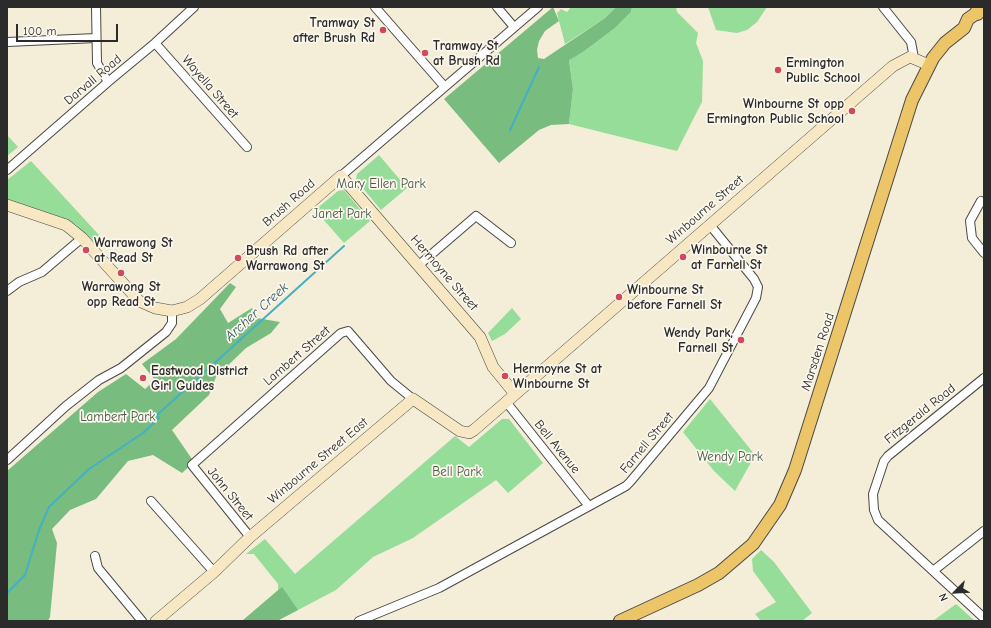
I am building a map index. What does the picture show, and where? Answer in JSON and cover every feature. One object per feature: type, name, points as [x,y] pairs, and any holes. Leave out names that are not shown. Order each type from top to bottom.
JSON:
[{"type":"main road","name":"Marsden Road","points":[[620,621],[698,585],[719,573],[752,544],[780,505],[795,470],[912,100],[929,65],[945,43],[964,28],[973,26],[982,14]]},
{"type":"street","points":[[96,7],[97,63],[108,82]]},
{"type":"street","name":"Darvall Road","points":[[7,170],[155,43],[194,7]]},
{"type":"street","points":[[375,7],[444,86]]},
{"type":"street","points":[[497,7],[514,27]]},
{"type":"street","name":"Brush Road","points":[[172,311],[186,307],[200,299],[444,86],[538,7]]},
{"type":"street","points":[[883,7],[911,42],[914,58],[929,65]]},
{"type":"street","points":[[7,42],[96,38]]},
{"type":"street","name":"Wayella Street","points":[[155,43],[247,147]]},
{"type":"street","name":"Winbourne Street","points":[[507,403],[515,394],[894,66],[908,57],[914,58]]},
{"type":"street","name":"Hermoyne Street","points":[[341,176],[420,265],[480,336],[496,372],[515,394]]},
{"type":"street","points":[[981,201],[970,222],[972,238],[984,253]]},
{"type":"street","points":[[7,205],[66,225],[82,238],[139,301],[155,308],[172,311],[172,324],[166,332],[121,368],[99,380],[66,406],[7,460]]},
{"type":"street","points":[[420,265],[476,216],[511,243]]},
{"type":"street","name":"Farnell Street","points":[[359,621],[439,588],[628,484],[705,393],[756,298],[758,287],[754,279],[710,225]]},
{"type":"street","points":[[7,291],[19,282],[46,270],[82,238]]},
{"type":"street","name":"Lambert Street","points":[[192,465],[341,333],[348,331],[391,382],[413,399]]},
{"type":"street","name":"Fitzgerald Road","points":[[984,378],[888,456],[884,461],[873,494],[874,510],[878,520],[984,618]]},
{"type":"street","points":[[413,399],[460,431],[469,433],[507,403]]},
{"type":"street","name":"Winbourne Street East","points":[[156,621],[214,572],[250,537],[413,399]]},
{"type":"street","name":"Bell Avenue","points":[[507,403],[588,505]]},
{"type":"street","name":"John Street","points":[[192,465],[250,537]]},
{"type":"street","points":[[151,501],[214,572]]},
{"type":"street","points":[[933,571],[984,531]]},
{"type":"street","points":[[95,556],[98,568],[142,621]]},
{"type":"green space","points":[[553,7],[559,21],[545,31],[539,41],[537,50],[538,58],[544,59],[605,18],[616,7],[632,7],[631,12],[615,28],[583,52],[569,60],[573,89],[569,124],[551,125],[539,130],[499,163],[444,99]]},
{"type":"green space","points":[[571,7],[616,7],[605,18],[565,44],[557,13],[561,9],[567,12]]},
{"type":"green space","points":[[632,7],[676,7],[677,12],[698,33],[696,43],[703,61],[702,102],[677,151],[569,124],[573,89],[569,59],[583,52],[615,28],[631,12]]},
{"type":"green space","points":[[708,7],[767,7],[757,22],[747,30],[737,33],[716,30]]},
{"type":"green space","points":[[7,135],[18,147],[7,156]]},
{"type":"green space","name":"Mary Ellen Park","points":[[379,155],[407,188],[381,210],[356,180],[357,174]]},
{"type":"green space","points":[[31,161],[99,235],[93,241],[75,224],[7,200],[7,180]]},
{"type":"green space","name":"Janet Park","points":[[344,190],[370,221],[344,243],[315,210],[338,191]]},
{"type":"green space","name":"Lambert Park","points":[[230,283],[236,287],[220,309],[228,323],[252,308],[257,318],[280,322],[271,333],[246,348],[216,377],[209,395],[172,430],[194,462],[182,473],[153,455],[128,461],[96,499],[70,510],[52,529],[57,543],[50,617],[48,621],[7,621],[7,471],[98,392],[126,374],[145,389],[155,380],[142,364],[176,339]]},
{"type":"green space","points":[[512,308],[521,319],[505,334],[492,341],[488,333]]},
{"type":"green space","name":"Wendy Park","points":[[710,399],[755,455],[735,491],[714,471],[683,432]]},
{"type":"green space","name":"Bell Park","points":[[502,419],[509,419],[543,463],[508,493],[496,480],[413,538],[373,557],[336,590],[277,621],[242,621],[278,590],[278,584],[254,554],[246,554],[265,539],[295,574],[455,436],[469,447]]},
{"type":"green space","points":[[761,550],[774,562],[812,613],[802,621],[761,621],[755,614],[776,602],[753,571],[752,559]]},
{"type":"green space","points":[[282,587],[298,610],[277,621],[242,621]]},
{"type":"green space","points":[[956,604],[975,621],[933,621]]},
{"type":"waterway","name":"Archer Creek","points":[[510,130],[539,67]]},
{"type":"waterway","points":[[7,593],[25,575],[39,530],[49,507],[89,469],[143,433],[159,418],[157,415],[344,246]]},
{"type":"place","name":"Tramway St after Brush Rd","points":[[383,30]]},
{"type":"place","name":"Tramway St at Brush Rd","points":[[425,53]]},
{"type":"place","name":"Ermington Public School","points":[[778,70]]},
{"type":"place","name":"Winbourne St opp Ermington Public School","points":[[852,111]]},
{"type":"place","name":"Warrawong St at Read St","points":[[86,250]]},
{"type":"place","name":"Winbourne St at Farnell St","points":[[683,257]]},
{"type":"place","name":"Brush Rd after Warrawong St","points":[[238,258]]},
{"type":"place","name":"Warrawong St opp Read St","points":[[121,273]]},
{"type":"place","name":"Winbourne St before Farnell St","points":[[619,297]]},
{"type":"place","name":"Wendy Park, Farnell St","points":[[741,340]]},
{"type":"place","name":"Hermoyne St at Winbourne St","points":[[505,376]]},
{"type":"place","name":"Eastwood District Girl Guides","points":[[143,378]]}]
